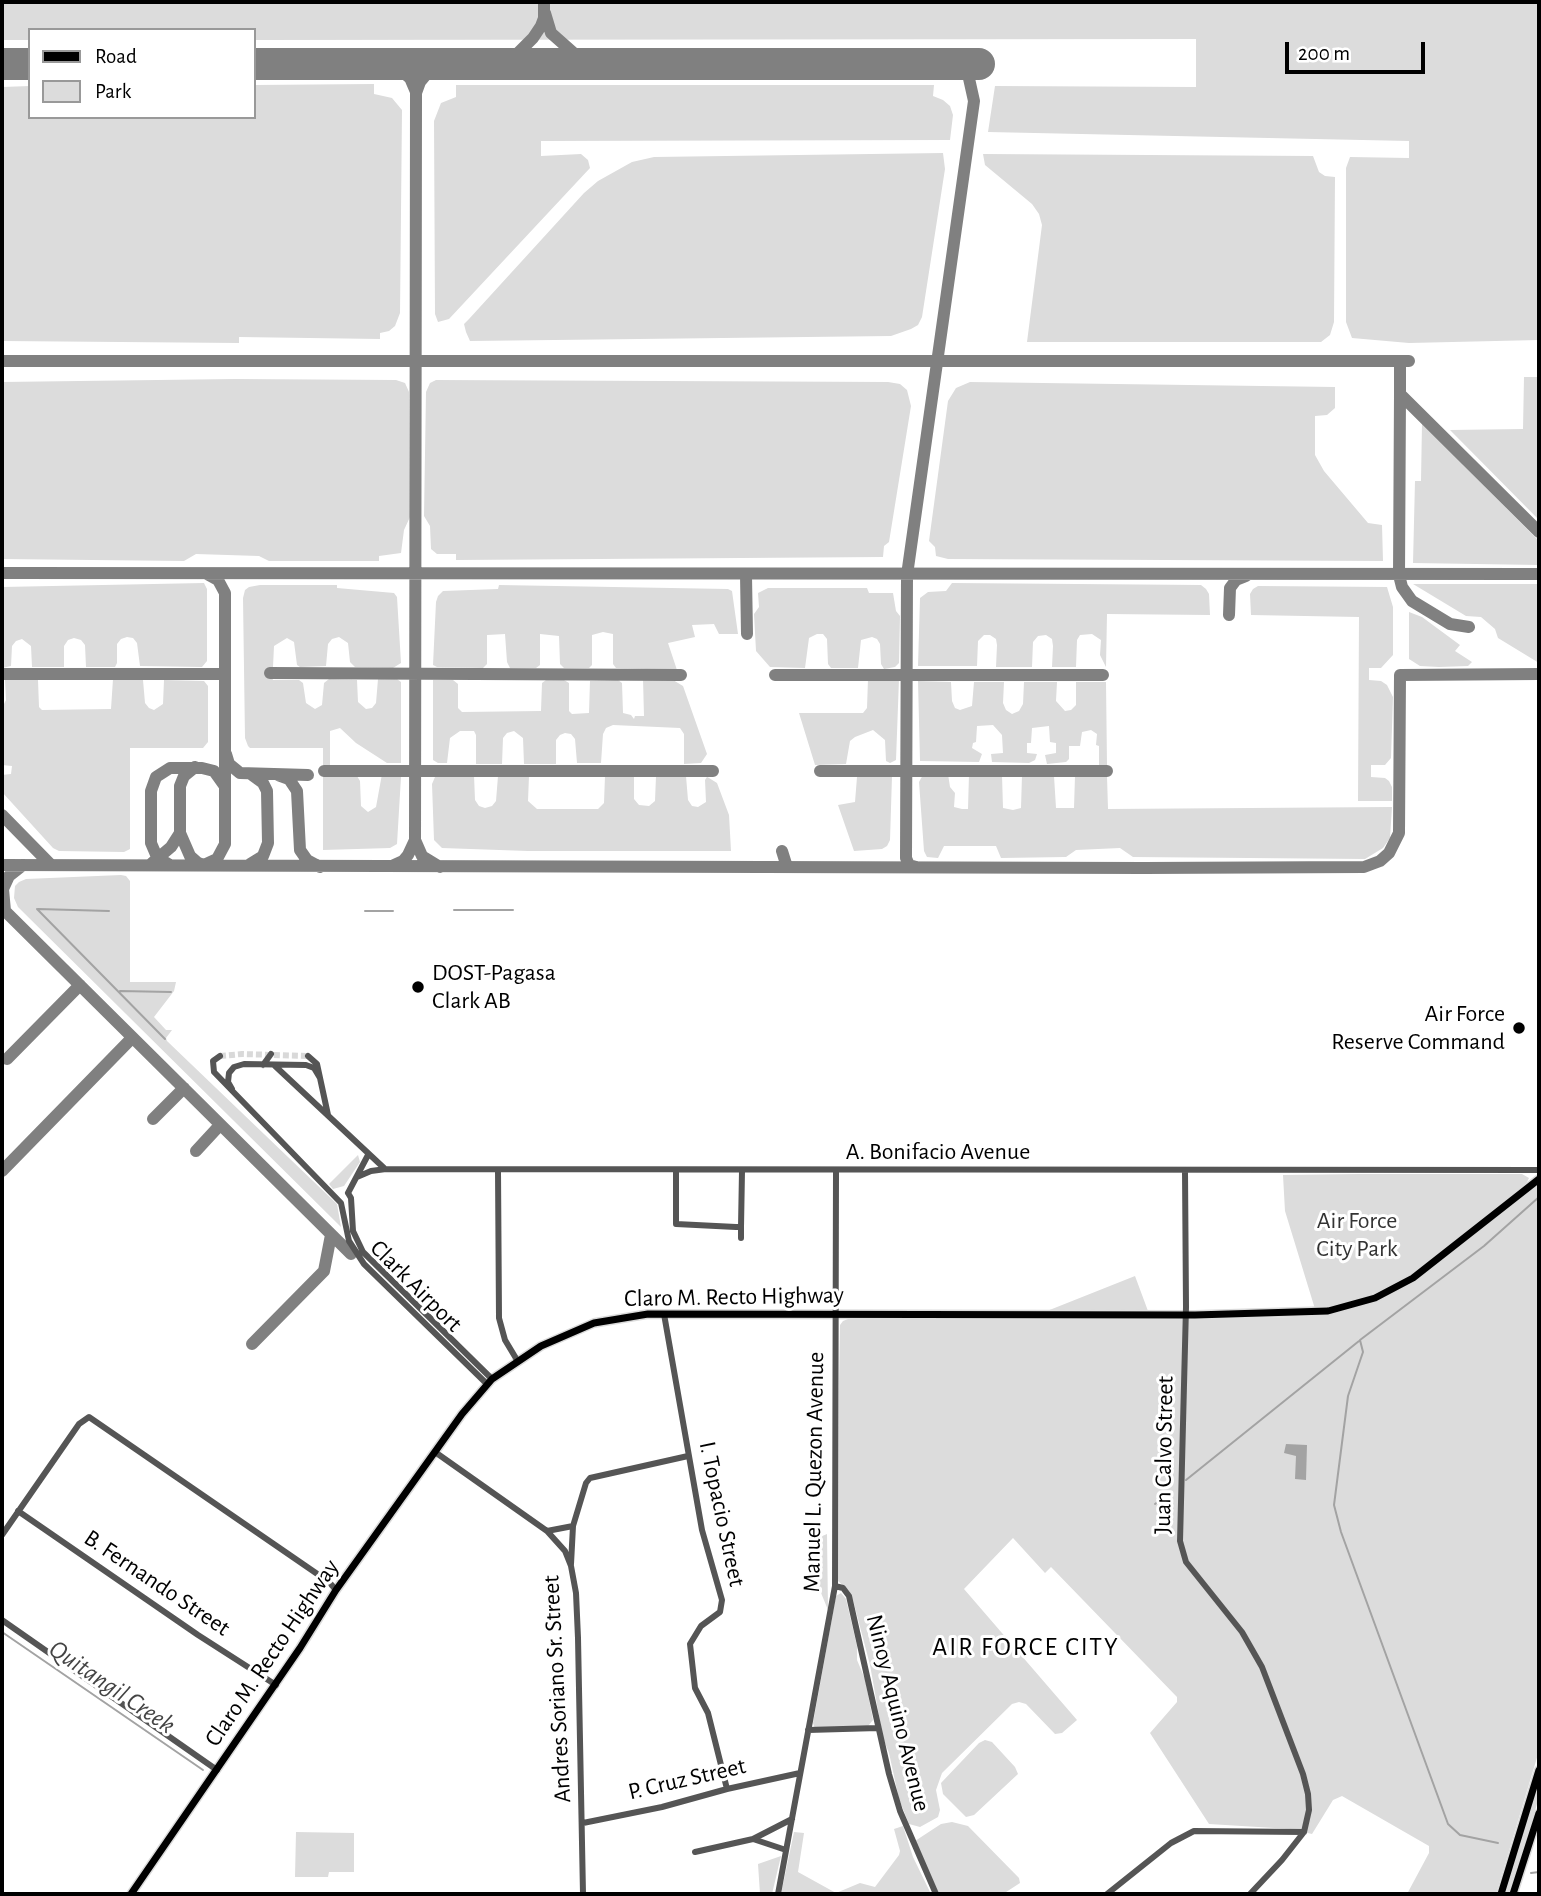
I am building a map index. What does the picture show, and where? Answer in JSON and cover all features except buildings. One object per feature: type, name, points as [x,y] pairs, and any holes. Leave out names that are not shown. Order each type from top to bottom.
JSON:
[{"type":"main road","name":"Claro M. Recto Highway","points":[[131,1894],[276,1685],[336,1590],[462,1414],[489,1382],[517,1360],[541,1346],[594,1323],[635,1315],[665,1321],[835,1314],[1315,1313],[1376,1298],[1422,1272],[1539,1179]]},
{"type":"main road","points":[[1501,1894],[1539,1775]]},
{"type":"main road","points":[[1513,1894],[1539,1813]]},
{"type":"street","points":[[263,1065],[271,1054]]},
{"type":"street","points":[[220,1056],[213,1061],[212,1068],[345,1204],[350,1201],[348,1193],[368,1155]]},
{"type":"street","points":[[308,1056],[317,1064],[328,1116]]},
{"type":"street","points":[[235,1094],[228,1082],[231,1070],[244,1064],[310,1066],[320,1077]]},
{"type":"street","points":[[274,1065],[386,1169]]},
{"type":"street","name":"A. Bonifacio Avenue","points":[[356,1177],[386,1169],[1539,1171]]},
{"type":"street","points":[[498,1170],[499,1318],[505,1340],[517,1360]]},
{"type":"street","points":[[676,1171],[676,1224],[741,1227]]},
{"type":"street","points":[[741,1238],[742,1171]]},
{"type":"street","name":"Manuel L. Quezon Avenue","points":[[778,1894],[835,1586],[836,1171]]},
{"type":"street","name":"Juan Calvo Street","points":[[1185,1171],[1186,1315],[1180,1541],[1186,1562],[1242,1632],[1269,1682],[1304,1774],[1309,1810],[1304,1832]]},
{"type":"street","points":[[340,1201],[340,1194],[348,1193]]},
{"type":"street","name":"Clark Airport","points":[[340,1201],[352,1249],[363,1264],[411,1305]]},
{"type":"street","name":"Clark Airport","points":[[350,1201],[353,1231],[368,1259],[489,1382]]},
{"type":"street","name":"I. Topacio Street","points":[[665,1321],[706,1548],[722,1600],[720,1612],[701,1626],[690,1644],[695,1688],[708,1713],[727,1789]]},
{"type":"street","points":[[2,1535],[79,1424],[89,1417],[336,1590]]},
{"type":"street","name":"Andres Soriano Sr. Street","points":[[435,1452],[547,1531],[565,1551],[571,1566],[576,1592],[583,1894]]},
{"type":"street","points":[[571,1566],[572,1526],[590,1478],[688,1456]]},
{"type":"street","name":"B. Fernando Street","points":[[18,1511],[198,1635],[276,1685]]},
{"type":"street","points":[[547,1531],[572,1526]]},
{"type":"street","name":"Ninoy Aquino Avenue","points":[[835,1586],[843,1588],[849,1596],[878,1728],[900,1811],[936,1894]]},
{"type":"street","points":[[2,1620],[217,1770]]},
{"type":"street","points":[[808,1730],[878,1728]]},
{"type":"street","name":"P. Cruz Street","points":[[583,1823],[662,1807],[800,1773]]},
{"type":"street","points":[[695,1852],[753,1839],[792,1819]]},
{"type":"street","points":[[1107,1894],[1171,1843],[1194,1831],[1304,1832]]},
{"type":"street","points":[[1250,1894],[1304,1832]]},
{"type":"street","points":[[753,1839],[786,1850]]},
{"type":"green space","points":[[2,2],[1539,2],[1539,340],[1409,343],[1352,338],[1346,322],[1346,168],[1350,157],[1409,158],[1409,141],[988,132],[995,86],[1196,87],[1196,39],[256,40],[256,28],[28,28],[28,40],[2,40]]},
{"type":"green space","points":[[374,84],[374,94],[392,98],[402,110],[400,313],[395,326],[380,333],[380,339],[239,337],[239,343],[2,341],[2,87],[28,86],[28,119],[256,119],[256,85]]},
{"type":"green space","points":[[456,85],[934,85],[933,96],[950,106],[953,115],[950,140],[541,141],[541,156],[581,154],[588,160],[590,168],[449,319],[438,322],[435,314],[434,121],[441,103],[456,97]]},
{"type":"green space","points":[[943,153],[945,169],[922,317],[918,325],[911,329],[891,336],[470,341],[466,332],[464,324],[584,193],[598,181],[632,162],[654,157]]},
{"type":"green space","points":[[983,154],[1313,156],[1319,172],[1335,177],[1334,322],[1330,335],[1321,342],[1027,342],[1042,225],[1032,204],[985,165]]},
{"type":"green space","points":[[1524,377],[1539,377],[1539,520],[1450,430],[1523,429]]},
{"type":"green space","points":[[396,380],[405,383],[409,392],[410,517],[404,530],[401,553],[379,556],[379,561],[269,561],[259,556],[196,554],[184,561],[2,559],[2,382]]},
{"type":"green space","points":[[436,380],[900,384],[907,390],[911,406],[889,542],[884,546],[883,557],[456,560],[456,554],[437,554],[431,549],[430,526],[424,516],[426,392],[430,383]]},
{"type":"green space","points":[[970,382],[1335,387],[1335,408],[1327,415],[1315,416],[1315,455],[1324,471],[1368,523],[1382,525],[1383,561],[948,559],[936,556],[935,547],[929,541],[948,401],[956,388]]},
{"type":"green space","points":[[1422,423],[1539,541],[1539,565],[1413,563],[1415,481],[1421,481]]},
{"type":"green space","points":[[204,583],[207,589],[207,661],[202,667],[140,666],[137,643],[133,638],[127,637],[117,644],[115,667],[86,667],[85,645],[74,638],[68,640],[64,646],[64,667],[32,667],[31,646],[22,639],[12,646],[11,666],[2,668],[2,587]]},
{"type":"green space","points":[[952,583],[1201,585],[1209,594],[1210,615],[1107,614],[1106,667],[1100,655],[1101,640],[1092,634],[1080,635],[1077,640],[1076,667],[1052,667],[1052,639],[1046,635],[1038,636],[1033,642],[1032,667],[996,667],[996,639],[990,635],[984,635],[978,641],[977,666],[918,666],[920,598],[928,592],[946,591]]},
{"type":"green space","points":[[1413,584],[1539,584],[1539,663],[1498,638],[1495,629],[1481,617],[1466,616]]},
{"type":"green space","points":[[260,585],[337,585],[337,588],[394,593],[397,597],[401,663],[393,668],[355,667],[350,662],[348,643],[339,637],[328,644],[326,666],[300,667],[297,665],[294,642],[287,638],[274,646],[270,673],[273,680],[299,680],[303,683],[306,703],[315,709],[322,705],[324,683],[329,679],[357,680],[358,702],[366,709],[372,708],[376,703],[378,679],[397,679],[401,682],[401,763],[387,763],[356,743],[340,728],[330,731],[330,765],[323,765],[323,748],[248,746],[245,738],[243,598],[245,590]]},
{"type":"green space","points":[[499,585],[728,589],[732,591],[738,634],[719,634],[714,624],[692,625],[695,637],[668,643],[677,670],[616,668],[613,664],[613,634],[603,632],[592,635],[592,665],[589,668],[564,668],[560,664],[559,636],[540,634],[540,665],[536,668],[510,668],[505,634],[487,635],[487,664],[483,668],[433,665],[438,596],[443,591],[498,589]]},
{"type":"green space","points":[[1258,586],[1387,587],[1393,607],[1393,655],[1381,668],[1369,668],[1369,680],[1381,681],[1387,685],[1393,697],[1391,758],[1385,765],[1371,765],[1371,777],[1389,781],[1392,801],[1358,801],[1359,617],[1251,615],[1250,594]]},
{"type":"green space","points":[[768,588],[867,588],[869,593],[893,593],[896,611],[900,616],[899,663],[895,667],[884,669],[881,664],[880,644],[872,637],[861,640],[858,668],[831,668],[828,664],[827,639],[823,634],[817,634],[809,638],[805,668],[770,667],[756,651],[754,614],[759,607],[758,593]]},
{"type":"green space","points":[[1409,612],[1422,617],[1460,645],[1455,651],[1472,662],[1468,666],[1439,667],[1420,666],[1409,659]]},
{"type":"green space","points":[[113,679],[143,680],[145,703],[154,710],[163,704],[164,680],[204,681],[208,686],[208,742],[203,748],[130,748],[130,849],[124,852],[59,851],[53,848],[2,792],[2,775],[11,774],[12,766],[2,765],[5,680],[38,680],[39,707],[42,710],[111,709]]},
{"type":"green space","points":[[643,679],[673,680],[683,686],[707,754],[701,763],[684,764],[684,734],[680,728],[613,725],[606,728],[603,734],[601,763],[577,763],[575,739],[571,734],[565,733],[556,740],[556,764],[524,764],[523,738],[514,731],[503,738],[502,764],[476,764],[474,731],[460,731],[450,738],[447,763],[433,760],[433,680],[453,680],[458,684],[458,708],[462,712],[541,711],[542,683],[546,680],[564,680],[569,683],[569,711],[572,714],[589,713],[590,681],[618,680],[622,683],[623,713],[634,719],[635,716],[644,716]]},
{"type":"green space","points":[[868,679],[899,679],[896,760],[890,763],[886,761],[885,740],[873,730],[850,741],[846,764],[815,765],[799,713],[863,713],[867,708]]},
{"type":"green space","points":[[918,681],[951,682],[952,701],[955,708],[960,710],[972,706],[974,682],[1004,682],[1003,703],[1006,710],[1012,714],[1019,711],[1023,704],[1024,682],[1057,682],[1056,701],[1065,711],[1076,705],[1076,682],[1106,682],[1107,765],[1099,765],[1097,734],[1091,730],[1082,732],[1080,746],[1069,746],[1069,759],[1066,762],[1047,764],[1045,755],[1056,753],[1056,743],[1050,742],[1049,726],[1032,728],[1027,753],[1037,754],[1035,760],[1029,763],[992,762],[991,754],[1003,753],[1002,735],[993,725],[977,726],[976,742],[972,748],[982,754],[979,762],[920,761]]},
{"type":"green space","points":[[924,773],[948,774],[950,787],[955,793],[954,807],[962,809],[968,809],[969,774],[1002,775],[1003,808],[1013,810],[1021,808],[1022,775],[1054,776],[1056,808],[1074,808],[1075,776],[1107,776],[1108,809],[1392,807],[1390,838],[1383,848],[1365,859],[1133,857],[1120,848],[1076,850],[1066,857],[1001,858],[996,846],[944,846],[938,858],[927,857],[924,851],[919,782]]},
{"type":"green space","points":[[382,774],[398,774],[401,777],[397,844],[390,848],[323,850],[323,776],[357,776],[360,781],[361,806],[368,812],[376,807]]},
{"type":"green space","points":[[474,775],[475,800],[479,806],[485,808],[496,801],[498,776],[529,776],[528,801],[537,809],[598,809],[604,803],[605,776],[634,775],[634,799],[639,805],[649,806],[655,801],[656,776],[686,776],[688,800],[692,806],[698,807],[706,802],[707,777],[717,783],[729,815],[731,851],[528,851],[442,848],[434,840],[432,784],[435,777]]},
{"type":"green space","points":[[892,776],[890,840],[887,846],[882,849],[854,851],[838,805],[855,802],[857,777]]},
{"type":"green space","points":[[121,875],[130,881],[130,982],[176,982],[174,991],[154,1017],[166,1030],[172,1030],[166,1038],[167,1041],[337,1204],[341,1227],[18,907],[14,898],[15,886],[26,879]]},
{"type":"green space","points":[[358,1155],[360,1162],[344,1186],[333,1189],[329,1184]]},
{"type":"green space","name":"Air Force City Park","points":[[1522,1174],[1529,1178],[1526,1184],[1461,1238],[1418,1270],[1384,1289],[1354,1301],[1315,1309],[1285,1211],[1283,1175]]},
{"type":"green space","points":[[1539,1183],[1539,1751],[1496,1894],[1407,1894],[1429,1853],[1429,1846],[1342,1796],[1333,1800],[1312,1834],[1291,1829],[1209,1824],[1150,1733],[1177,1702],[1177,1697],[1051,1567],[1045,1573],[1013,1538],[964,1589],[1077,1720],[1062,1733],[1055,1734],[1026,1704],[1012,1704],[942,1773],[936,1790],[940,1810],[938,1817],[920,1827],[909,1824],[899,1799],[883,1738],[870,1665],[853,1600],[849,1591],[838,1581],[840,1325],[843,1321],[914,1317],[1193,1319],[1329,1314],[1364,1305],[1399,1289]]},
{"type":"green space","points":[[1135,1276],[1148,1311],[1047,1311]]},
{"type":"green space","points":[[827,1534],[828,1610],[806,1556],[819,1553],[820,1537]]},
{"type":"green space","points":[[841,1593],[846,1599],[857,1646],[857,1660],[865,1679],[873,1720],[868,1726],[815,1729],[813,1723],[836,1596]]},
{"type":"green space","points":[[985,1740],[992,1742],[1018,1774],[974,1815],[966,1817],[943,1794],[941,1783]]},
{"type":"green space","points":[[1539,1785],[1539,1797],[1517,1872],[1510,1894],[1505,1894]]},
{"type":"green space","points":[[952,1822],[968,1826],[1019,1878],[1020,1883],[1003,1894],[939,1894],[915,1841],[941,1824]]},
{"type":"green space","points":[[903,1826],[913,1857],[931,1894],[781,1894],[794,1832],[804,1833],[798,1872],[836,1893],[860,1883],[875,1887],[899,1855],[894,1829]]},
{"type":"green space","points":[[296,1832],[354,1833],[354,1872],[329,1872],[328,1877],[295,1877]]},
{"type":"green space","points":[[781,1856],[772,1894],[760,1894],[758,1864]]},
{"type":"shaded area","points":[[1286,1444],[1307,1445],[1306,1480],[1295,1479],[1296,1456],[1284,1453]]},
{"type":"waterway","points":[[37,909],[165,1039]]},
{"type":"waterway","points":[[38,909],[109,911]]},
{"type":"waterway","points":[[454,910],[513,910]]},
{"type":"waterway","points":[[365,911],[393,911]]},
{"type":"waterway","points":[[120,991],[171,992]]},
{"type":"waterway","points":[[1498,1843],[1460,1835],[1448,1824],[1341,1532],[1334,1505],[1348,1396],[1363,1352],[1360,1340],[1484,1246],[1539,1197]]},
{"type":"waterway","points":[[1186,1480],[1359,1341]]},
{"type":"waterway","points":[[1155,1504],[1167,1495]]},
{"type":"waterway","name":"Quitangil Creek","points":[[2,1632],[203,1770]]},
{"type":"waterway","points":[[1531,1873],[1539,1872]]},
{"type":"taxiway","points":[[507,64],[541,26],[544,2]]},
{"type":"taxiway","points":[[545,13],[551,33],[586,64]]},
{"type":"taxiway","points":[[393,64],[410,78],[416,92]]},
{"type":"taxiway","points":[[392,866],[403,861],[415,840],[416,93],[420,82],[430,70],[450,64]]},
{"type":"taxiway","points":[[916,867],[909,865],[906,858],[907,575],[974,101],[966,65]]},
{"type":"taxiway","points":[[2,361],[1409,361]]},
{"type":"taxiway","points":[[1400,361],[1400,394],[1539,532]]},
{"type":"taxiway","points":[[1400,394],[1399,575],[1402,587],[1412,601],[1450,624],[1469,627]]},
{"type":"taxiway","points":[[2,573],[1539,574]]},
{"type":"taxiway","points":[[195,767],[184,776],[180,786],[180,833],[190,856],[204,865],[217,859],[225,844],[225,593],[218,580],[207,574]]},
{"type":"taxiway","points":[[746,575],[747,634]]},
{"type":"taxiway","points":[[1229,615],[1230,588],[1236,580],[1246,576]]},
{"type":"taxiway","points":[[270,673],[681,675]]},
{"type":"taxiway","points":[[2,674],[225,674]]},
{"type":"taxiway","points":[[2,865],[1364,867],[1380,861],[1389,853],[1399,833],[1400,675],[1539,674]]},
{"type":"taxiway","points":[[775,675],[1103,675]]},
{"type":"taxiway","points":[[226,754],[229,764],[240,773],[308,775]]},
{"type":"taxiway","points":[[170,865],[157,857],[151,843],[151,791],[156,777],[170,768],[202,768],[214,771],[224,785]]},
{"type":"taxiway","points":[[324,771],[713,771]]},
{"type":"taxiway","points":[[820,771],[1107,771]]},
{"type":"taxiway","points":[[250,864],[263,856],[268,843],[267,791],[263,783],[252,775]]},
{"type":"taxiway","points":[[278,775],[289,779],[297,791],[300,850],[307,860],[320,867]]},
{"type":"taxiway","points":[[2,815],[51,865]]},
{"type":"taxiway","points":[[152,863],[171,847],[180,833]]},
{"type":"taxiway","points":[[415,840],[422,856],[440,867]]},
{"type":"taxiway","points":[[782,851],[787,867]]},
{"type":"taxiway","points":[[5,911],[3,889],[9,876],[23,865]]},
{"type":"taxiway","points":[[2,908],[351,1254]]},
{"type":"taxiway","points":[[7,1059],[80,985]]},
{"type":"taxiway","points":[[2,1171],[132,1038]]},
{"type":"taxiway","points":[[153,1119],[184,1088]]},
{"type":"taxiway","points":[[196,1151],[220,1125]]},
{"type":"taxiway","points":[[252,1344],[324,1271],[331,1235]]},
{"type":"runway","points":[[2,64],[28,64]]},
{"type":"runway","points":[[256,64],[979,64]]},
{"type":"tunnel","points":[[220,1056],[308,1056]]},
{"type":"place","name":"DOST-Pagasa Clark AB","points":[[418,987]]},
{"type":"place","name":"Air Force Reserve Command","points":[[1519,1028]]},
{"type":"district","name":"AIR FORCE CITY","points":[[1026,1647]]}]
